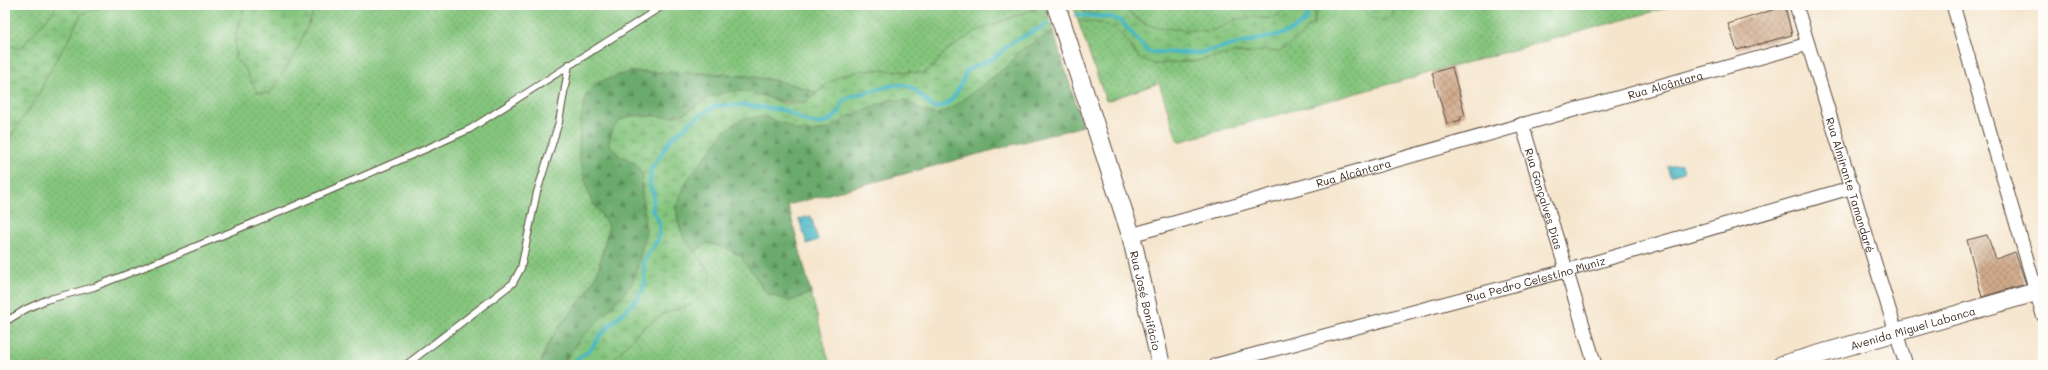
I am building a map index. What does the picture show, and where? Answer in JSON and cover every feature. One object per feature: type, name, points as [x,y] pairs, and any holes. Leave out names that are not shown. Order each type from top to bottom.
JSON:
[{"type":"street","points":[[1056,5],[1131,235]]},
{"type":"street","name":"Rua Almirante Tamandaré","points":[[1796,5],[1853,187],[1906,365]]},
{"type":"street","points":[[1953,5],[2040,291],[2043,315]]},
{"type":"street","name":"Rua Alcântara","points":[[1131,235],[1808,44]]},
{"type":"street","name":"Rua Gonçalves Dias","points":[[1522,124],[1565,271],[1595,365]]},
{"type":"street","name":"Rua Pedro Celestino Muniz","points":[[1216,365],[1565,271],[1853,187]]},
{"type":"street","name":"Rua José Bonifácio","points":[[1131,235],[1161,365]]},
{"type":"street","name":"Avenida Miguel Labanca","points":[[1782,365],[2040,291]]},
{"type":"lane","points":[[5,322],[26,309],[46,300],[94,286],[150,265],[428,148],[470,128],[664,5]]},
{"type":"lane","points":[[406,365],[513,283],[521,268],[537,192],[559,122],[569,64]]},
{"type":"green space","points":[[1113,4],[1128,11],[1146,25],[1169,28],[1213,30],[1241,18],[1272,18],[1282,12],[1288,5],[1321,5],[1315,13],[1313,25],[1308,27],[1303,34],[1286,48],[1275,52],[1266,50],[1252,53],[1234,53],[1196,61],[1155,64],[1140,59],[1130,44],[1114,28],[1100,23],[1078,21],[1074,7],[1080,5],[1084,12],[1095,14],[1105,6]]},
{"type":"green space","points":[[5,5],[56,5],[54,10],[20,49],[5,44]]},
{"type":"green space","points":[[56,5],[107,5],[81,14],[36,99],[5,144],[5,44],[20,49],[54,10]]},
{"type":"green space","points":[[107,5],[245,5],[235,38],[235,58],[244,67],[257,92],[269,93],[295,54],[317,5],[1044,5],[977,31],[946,51],[936,64],[924,73],[874,69],[823,87],[817,93],[772,80],[724,74],[629,72],[590,199],[609,228],[599,268],[588,291],[549,341],[541,365],[5,365],[5,144],[36,99],[81,14]]},
{"type":"green space","points":[[245,5],[317,5],[295,54],[270,93],[257,92],[244,67],[235,58],[235,38]]},
{"type":"green space","points":[[1045,5],[1053,31],[1018,52],[1010,64],[953,107],[937,114],[923,111],[908,101],[892,99],[851,115],[829,129],[813,132],[799,131],[783,123],[760,116],[740,120],[725,131],[686,182],[676,207],[678,222],[684,239],[711,273],[708,290],[694,303],[663,314],[639,331],[609,365],[562,365],[579,341],[631,286],[637,270],[646,232],[642,191],[643,175],[635,163],[617,154],[609,143],[614,127],[618,122],[627,117],[634,116],[666,117],[681,115],[707,99],[736,91],[754,93],[783,103],[802,103],[814,96],[836,78],[854,72],[884,70],[924,73],[936,64],[946,51],[977,31]]},
{"type":"green space","points":[[1080,5],[1106,5],[1095,14],[1084,12]]},
{"type":"green space","points":[[1117,5],[1288,5],[1282,13],[1272,19],[1256,17],[1214,30],[1204,31],[1156,28],[1146,24]]},
{"type":"green space","points":[[1321,5],[1392,7],[1391,5],[1677,5],[1178,142],[1159,83],[1106,101],[1078,21],[1100,23],[1114,28],[1130,44],[1134,52],[1155,64],[1196,61],[1234,53],[1251,53],[1266,50],[1275,52],[1286,48],[1315,22],[1315,13]]},
{"type":"green space","points":[[1363,5],[1391,5],[1394,12],[1387,20],[1377,20],[1369,14]]},
{"type":"green space","points":[[1053,31],[1083,126],[788,205],[811,293],[790,301],[767,294],[740,255],[721,246],[707,243],[694,252],[684,239],[678,222],[676,207],[686,182],[725,131],[740,120],[760,116],[783,123],[799,131],[813,132],[829,129],[851,115],[892,99],[908,101],[923,111],[937,114],[953,107],[1010,64],[1018,52]]},
{"type":"green space","points":[[629,72],[700,73],[748,76],[795,85],[817,93],[806,101],[800,102],[778,100],[708,100],[701,102],[680,115],[622,119],[617,154],[635,163],[643,175],[642,191],[646,232],[637,270],[631,286],[565,359],[562,365],[541,365],[549,341],[581,301],[594,280],[599,268],[609,228],[590,199],[579,158],[580,124],[586,95],[598,82]]},
{"type":"green space","points":[[707,243],[721,246],[740,255],[768,294],[790,301],[811,293],[830,365],[609,365],[639,331],[663,314],[694,303],[711,273],[694,252]]},
{"type":"water","points":[[1682,164],[1684,172],[1670,176],[1667,167]]},
{"type":"water","points":[[811,216],[818,240],[807,244],[799,219]]},
{"type":"building","points":[[1785,6],[1792,35],[1737,50],[1728,24]]},
{"type":"building","points":[[1452,67],[1465,115],[1460,117],[1461,120],[1447,124],[1432,73]]},
{"type":"building","points":[[1987,235],[1996,259],[2015,252],[2026,284],[1982,297],[1967,240]]},
{"type":"waterway","points":[[1076,15],[1110,17],[1121,21],[1148,52],[1198,53],[1286,33],[1299,26],[1306,20],[1310,5]]},
{"type":"waterway","points":[[574,365],[576,360],[591,349],[601,334],[639,297],[645,284],[643,261],[657,241],[659,233],[659,222],[652,209],[654,195],[650,185],[651,170],[671,139],[697,117],[715,106],[743,105],[784,110],[805,121],[819,124],[831,120],[839,112],[842,102],[849,97],[893,85],[907,85],[915,90],[934,108],[941,107],[955,95],[967,70],[994,58],[1011,43],[1049,23]]}]
